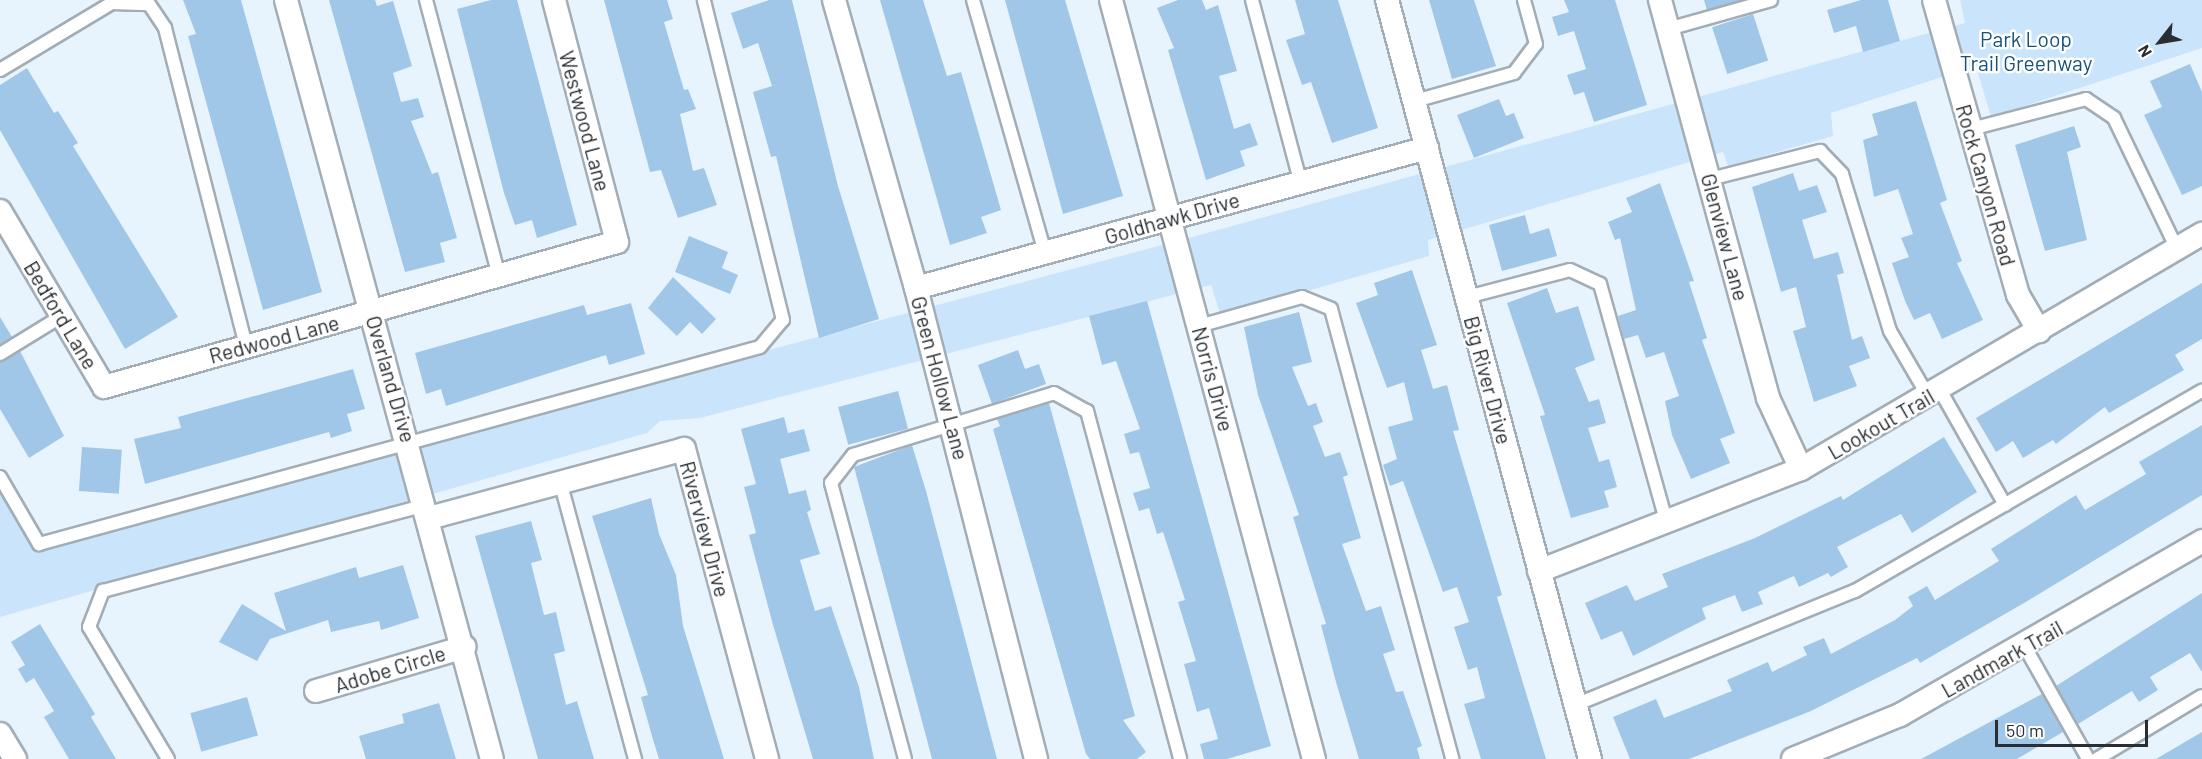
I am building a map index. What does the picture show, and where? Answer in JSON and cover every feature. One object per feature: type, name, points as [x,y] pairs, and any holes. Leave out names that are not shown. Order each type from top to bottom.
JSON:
[{"type":"street","name":"Overland Drive","points":[[286,0],[465,646],[492,759]]},
{"type":"street","name":"Westwood Lane","points":[[554,0],[617,242]]},
{"type":"street","name":"Green Hollow Lane","points":[[834,0],[916,288],[1036,759]]},
{"type":"street","name":"Norris Drive","points":[[1111,0],[1314,759]]},
{"type":"street","name":"Big River Drive","points":[[1387,0],[1590,759]]},
{"type":"street","name":"Glenview Lane","points":[[1660,0],[1768,398],[1801,469]]},
{"type":"street","name":"Rock Canyon Road","points":[[1934,0],[2018,295],[2039,331]]},
{"type":"street","name":"Goldhawk Drive","points":[[916,288],[1427,148]]},
{"type":"street","name":"Bedford Lane","points":[[0,211],[104,387]]},
{"type":"street","name":"Lookout Trail","points":[[1539,571],[1667,524],[1801,469],[2039,331],[2176,247],[2202,234]]},
{"type":"street","name":"Redwood Lane","points":[[104,387],[617,242]]},
{"type":"street","name":"Riverview Drive","points":[[427,512],[684,449],[767,759]]},
{"type":"street","name":"Landmark Trail","points":[[1793,759],[1900,715],[2025,647],[2202,541]]},
{"type":"street","name":"Adobe Circle","points":[[316,691],[465,646]]},
{"type":"street","points":[[0,734],[15,759]]},
{"type":"lane","points":[[426,0],[499,276]]},
{"type":"lane","points":[[0,477],[39,544],[410,445],[760,347],[783,320],[704,0]]},
{"type":"lane","points":[[973,0],[1045,253]]},
{"type":"lane","points":[[1252,0],[1300,181]]},
{"type":"lane","points":[[1415,101],[1514,73],[1536,44],[1524,0]]},
{"type":"lane","points":[[1668,29],[1772,0]]},
{"type":"lane","points":[[0,70],[112,3],[148,4],[165,28],[246,346]]},
{"type":"lane","points":[[1971,129],[2086,99],[2114,118],[2176,247]]},
{"type":"lane","points":[[1710,179],[1820,151],[1842,174],[1890,331],[1934,393],[2005,505]]},
{"type":"lane","points":[[1467,297],[1570,270],[1600,284],[1667,524]]},
{"type":"lane","points":[[1199,326],[1302,297],[1331,309],[1452,759]]},
{"type":"lane","points":[[0,354],[62,316]]},
{"type":"lane","points":[[1575,705],[1855,591],[2202,391]]},
{"type":"lane","points":[[905,759],[831,483],[853,455],[1054,393],[1087,411],[1180,759]]},
{"type":"lane","points":[[560,481],[635,759]]},
{"type":"lane","points":[[168,759],[89,627],[103,591],[427,512]]},
{"type":"lane","points":[[2025,647],[2088,759]]},
{"type":"lane","points":[[2097,759],[2202,696]]},
{"type":"green space","name":"Park Loop Trail Greenway","points":[[1960,0],[2202,0],[2202,48],[1991,117],[1976,66],[1831,113],[1833,136],[1728,166],[1723,152],[1428,240],[1429,256],[1221,316],[1211,285],[700,418],[660,421],[647,433],[0,617],[0,493],[33,546],[1196,236],[1965,23]]},
{"type":"building","points":[[183,0],[241,0],[322,292],[263,310],[188,36],[196,34]]},
{"type":"building","points":[[329,0],[375,0],[377,6],[393,1],[412,66],[393,73],[401,102],[418,98],[424,117],[411,121],[432,174],[438,172],[457,238],[440,243],[445,262],[405,272]]},
{"type":"building","points":[[491,0],[517,0],[577,225],[537,238],[532,220],[515,225],[504,193],[457,9]]},
{"type":"building","points":[[604,0],[667,0],[673,19],[664,22],[684,90],[688,89],[696,109],[680,114],[693,171],[704,168],[717,205],[678,218],[661,170],[650,172]]},
{"type":"building","points":[[769,0],[792,0],[838,186],[879,319],[819,338],[776,156],[771,157],[753,92],[772,86],[758,43],[743,49],[731,13]]},
{"type":"building","points":[[880,0],[923,0],[947,76],[961,72],[1001,210],[981,217],[987,233],[950,245]]},
{"type":"building","points":[[1005,0],[1065,0],[1123,196],[1063,214]]},
{"type":"building","points":[[1178,0],[1202,0],[1206,10],[1218,5],[1237,71],[1219,76],[1234,129],[1250,123],[1258,145],[1240,151],[1245,166],[1206,180],[1168,50],[1174,48],[1157,8]]},
{"type":"building","points":[[1295,0],[1338,0],[1378,128],[1332,143],[1311,82],[1302,85],[1286,40],[1305,34]]},
{"type":"building","points":[[1429,0],[1474,0],[1496,66],[1452,79]]},
{"type":"building","points":[[1564,0],[1615,0],[1647,105],[1594,122],[1584,92],[1574,95],[1567,75],[1586,69],[1574,31],[1558,36],[1552,17],[1569,12]]},
{"type":"building","points":[[1704,0],[1741,0],[1707,10]]},
{"type":"building","points":[[1861,0],[1888,0],[1900,41],[1863,52],[1856,26],[1834,33],[1827,10]]},
{"type":"building","points":[[1753,14],[1768,61],[1727,74],[1712,27]]},
{"type":"building","points":[[2190,64],[2202,92],[2202,186],[2182,195],[2144,115],[2162,107],[2150,81]]},
{"type":"building","points":[[27,68],[54,113],[58,111],[78,143],[73,146],[178,317],[125,349],[0,130],[0,85]]},
{"type":"building","points":[[1499,99],[1506,116],[1514,113],[1524,138],[1474,158],[1457,115]]},
{"type":"building","points":[[1916,101],[1947,200],[1940,203],[1962,261],[1957,263],[1983,320],[1942,339],[1930,313],[1914,320],[1905,301],[1892,263],[1909,257],[1901,238],[1913,234],[1898,189],[1874,197],[1863,140],[1878,135],[1872,114]]},
{"type":"building","points":[[2074,126],[2081,147],[2067,152],[2087,240],[2045,251],[2015,145]]},
{"type":"building","points":[[1793,173],[1799,191],[1817,185],[1827,212],[1802,220],[1814,259],[1838,252],[1844,273],[1837,275],[1852,340],[1862,336],[1870,358],[1849,366],[1857,386],[1814,402],[1793,331],[1806,327],[1796,287],[1781,292],[1752,187]]},
{"type":"building","points":[[1660,183],[1694,281],[1689,282],[1707,338],[1702,340],[1735,433],[1720,439],[1730,463],[1691,479],[1672,435],[1665,401],[1679,396],[1664,352],[1646,358],[1638,335],[1624,339],[1618,316],[1636,310],[1620,238],[1615,240],[1608,222],[1632,212],[1626,198]]},
{"type":"building","points":[[1525,215],[1530,234],[1549,228],[1557,256],[1502,271],[1489,225]]},
{"type":"building","points":[[689,236],[728,252],[722,268],[738,275],[730,294],[675,272]]},
{"type":"building","points":[[1412,270],[1437,345],[1421,350],[1433,389],[1447,385],[1459,430],[1453,431],[1502,595],[1497,597],[1546,759],[1481,759],[1464,704],[1485,698],[1477,667],[1468,670],[1454,627],[1469,622],[1457,587],[1443,592],[1403,481],[1390,486],[1383,465],[1397,459],[1388,427],[1413,420],[1404,382],[1387,388],[1356,303],[1378,295],[1374,283]]},
{"type":"building","points":[[673,277],[716,319],[702,334],[690,322],[677,336],[648,308]]},
{"type":"building","points":[[2202,283],[2202,339],[2175,355],[2184,370],[2109,413],[2105,407],[2056,444],[2053,440],[2023,458],[2013,441],[1996,452],[1976,418]]},
{"type":"building","points":[[1547,288],[1556,313],[1578,306],[1595,360],[1575,368],[1589,402],[1599,399],[1606,423],[1588,428],[1599,462],[1609,459],[1617,487],[1604,491],[1609,507],[1571,518],[1540,416],[1545,415],[1507,303]]},
{"type":"building","points":[[1147,301],[1271,746],[1227,759],[1204,759],[1200,744],[1218,739],[1209,708],[1197,712],[1184,664],[1196,661],[1178,602],[1185,600],[1163,532],[1157,534],[1149,508],[1139,511],[1133,493],[1150,488],[1139,452],[1130,454],[1124,434],[1140,429],[1116,361],[1102,365],[1089,316]]},
{"type":"building","points":[[631,303],[645,354],[609,365],[606,355],[446,406],[441,389],[426,394],[415,353],[584,305],[587,315]]},
{"type":"building","points":[[1299,312],[1312,362],[1292,367],[1308,406],[1316,403],[1323,422],[1313,426],[1325,457],[1340,452],[1348,475],[1343,477],[1361,538],[1342,544],[1366,611],[1381,606],[1395,650],[1383,654],[1396,692],[1403,691],[1422,746],[1417,748],[1420,759],[1359,759],[1321,625],[1326,624],[1293,517],[1299,515],[1258,395],[1244,327]]},
{"type":"building","points":[[0,317],[12,337],[0,344]]},
{"type":"building","points":[[1018,350],[1025,369],[1039,364],[1046,384],[992,404],[978,365]]},
{"type":"building","points":[[20,351],[64,436],[29,458],[0,409],[0,362]]},
{"type":"building","points":[[353,369],[365,409],[347,414],[352,431],[331,438],[329,432],[145,484],[134,439],[181,428],[178,417]]},
{"type":"building","points":[[898,391],[908,429],[848,445],[838,407]]},
{"type":"building","points":[[1049,403],[1135,716],[1123,720],[1146,752],[1137,759],[1090,759],[1086,754],[993,429],[1000,426],[997,419]]},
{"type":"building","points":[[784,417],[788,433],[804,429],[810,451],[780,459],[789,494],[806,490],[811,510],[807,512],[820,554],[800,560],[815,611],[831,606],[859,687],[874,759],[813,759],[749,535],[756,533],[744,487],[756,484],[741,429]]},
{"type":"building","points":[[2202,425],[2202,495],[2024,603],[1920,663],[1917,658],[1811,711],[1689,759],[1630,759],[1613,717],[1656,699],[1664,718],[1732,691],[1727,680],[1768,662],[1772,672],[1807,655],[1803,647],[1824,638],[1831,654],[1895,620],[1913,606],[1908,597],[1927,586],[1935,600],[1999,561],[1991,549],[2076,495],[2085,510],[2146,474],[2139,462]]},
{"type":"building","points":[[1944,437],[1977,492],[1912,533],[1901,514],[1837,547],[1848,567],[1831,577],[1828,573],[1799,587],[1794,576],[1758,592],[1763,604],[1742,612],[1735,595],[1702,608],[1706,619],[1633,656],[1622,631],[1601,640],[1585,603],[1627,585],[1635,601],[1668,587],[1662,574],[1755,538],[1841,496],[1843,500]]},
{"type":"building","points":[[912,445],[997,759],[932,759],[854,467]]},
{"type":"building","points":[[82,447],[122,450],[119,494],[79,491]]},
{"type":"building","points":[[651,498],[659,534],[676,575],[683,626],[724,759],[659,759],[641,697],[648,695],[592,516]]},
{"type":"building","points":[[531,521],[542,560],[531,563],[544,615],[556,612],[565,651],[554,654],[566,705],[577,701],[594,759],[538,759],[475,536]]},
{"type":"building","points":[[403,565],[419,618],[381,630],[379,621],[331,632],[328,620],[270,639],[257,661],[219,642],[242,604],[286,631],[274,593],[356,567],[359,578]]},
{"type":"building","points":[[2202,593],[2202,672],[2190,653],[2150,677],[2158,690],[2139,702],[2132,691],[2078,724],[2056,686]]},
{"type":"building","points":[[40,624],[95,714],[91,717],[116,759],[69,759],[44,717],[54,711],[34,678],[26,683],[18,669],[25,665],[11,642]]},
{"type":"building","points":[[2042,694],[2063,732],[2017,759],[1921,759]]},
{"type":"building","points":[[247,697],[258,735],[201,752],[190,713]]},
{"type":"building","points":[[439,703],[456,759],[366,759],[359,736],[404,723],[402,714]]},
{"type":"building","points":[[2202,732],[2202,759],[2156,759]]}]
